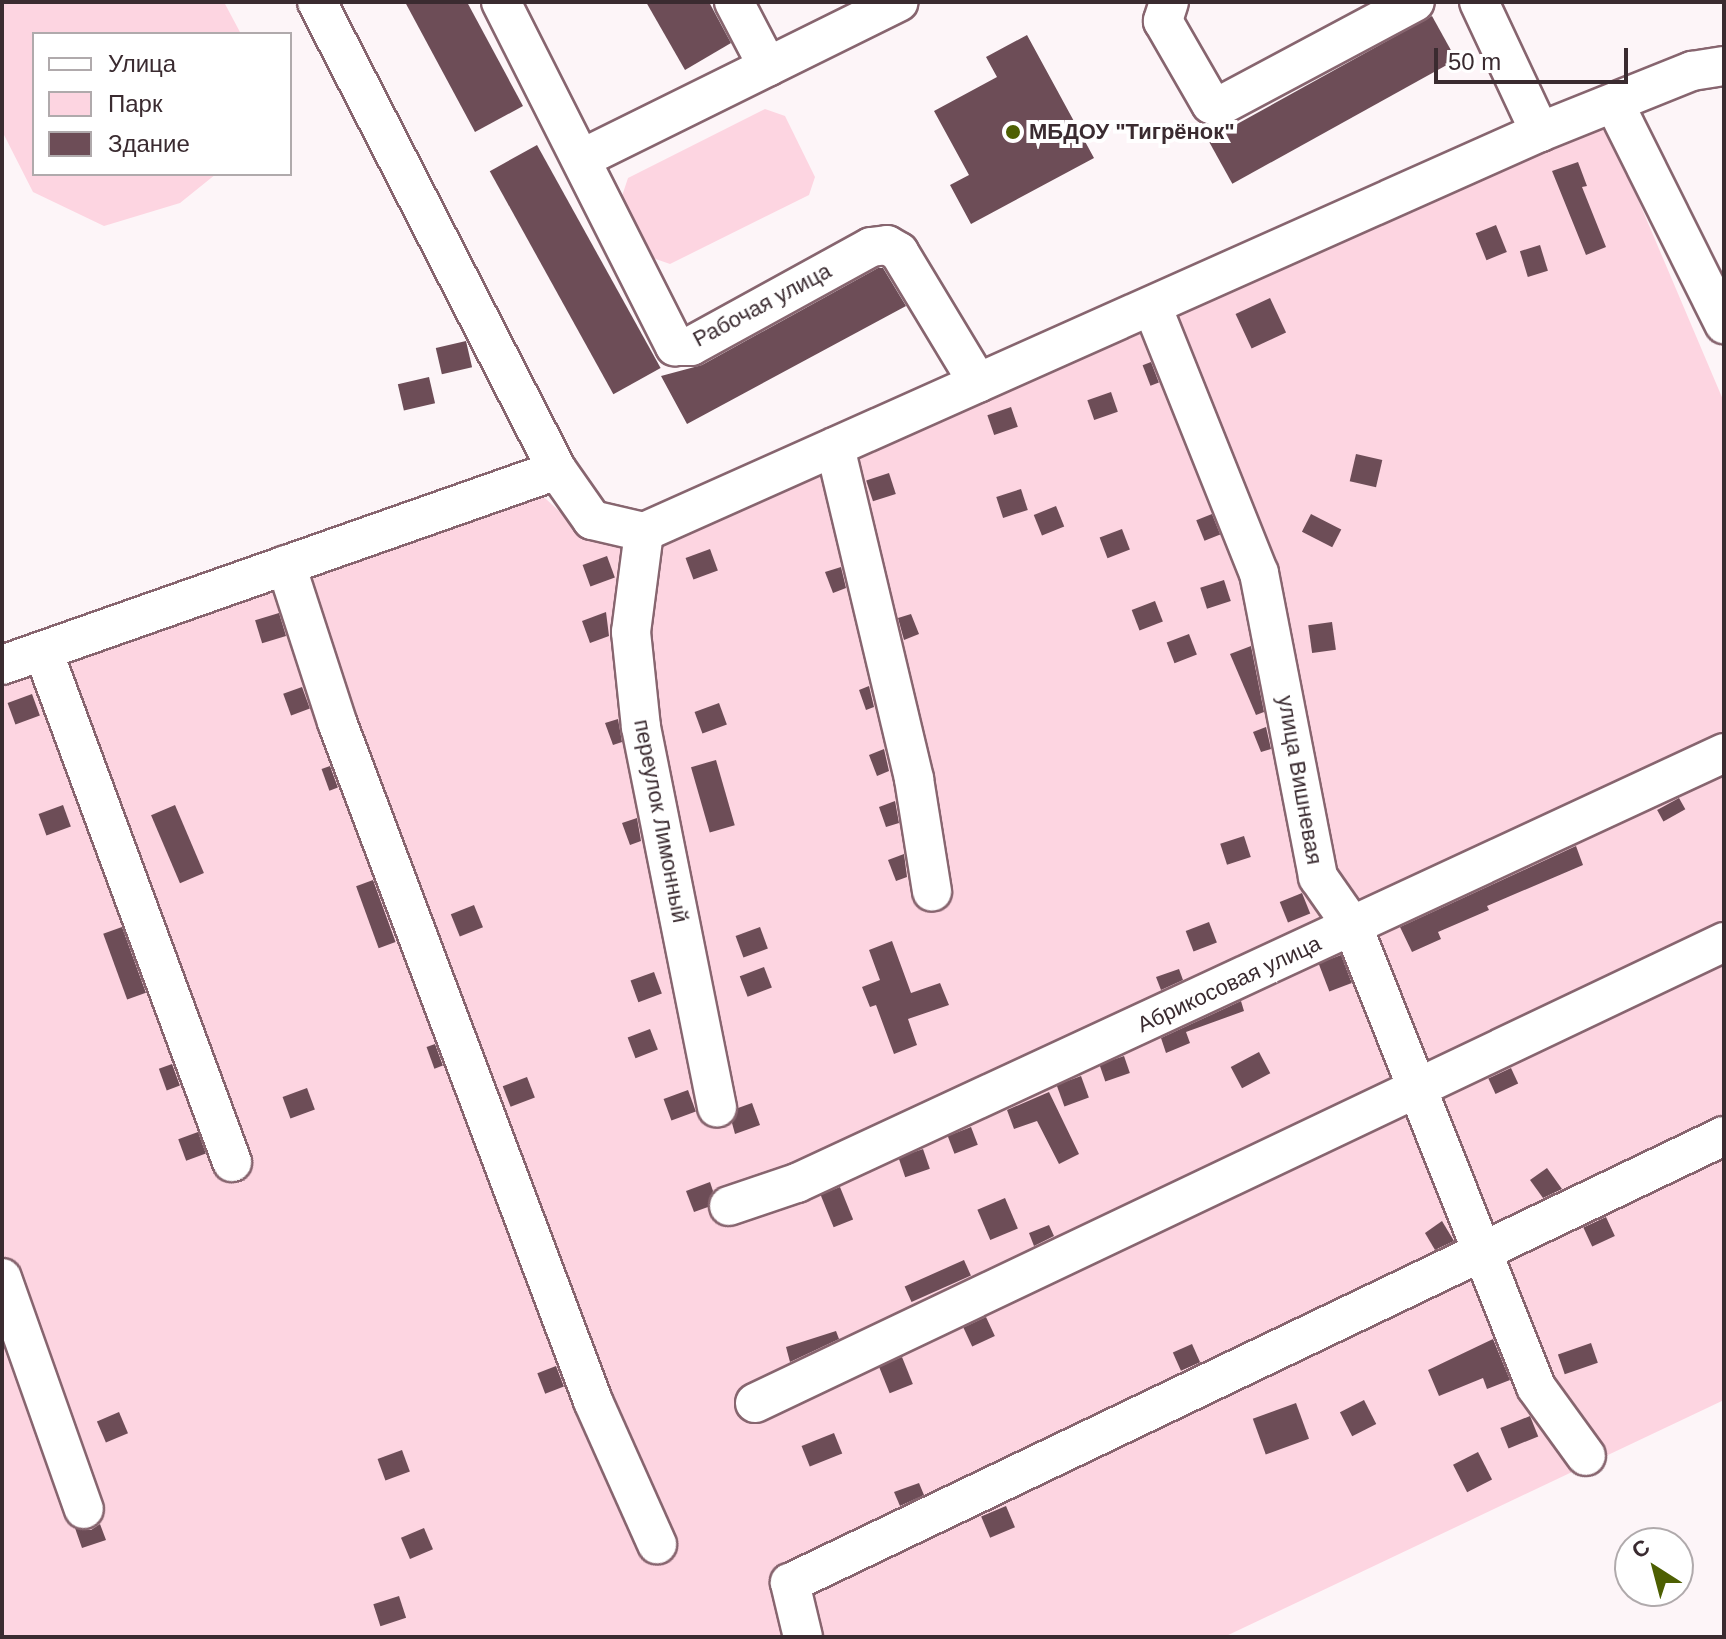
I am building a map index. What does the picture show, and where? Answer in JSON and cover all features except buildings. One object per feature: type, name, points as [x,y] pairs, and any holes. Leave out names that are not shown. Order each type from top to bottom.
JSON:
[{"type":"street","points":[[317,2],[557,470],[592,520],[644,532],[1540,132],[1615,105],[1692,71],[1724,66]]},
{"type":"street","name":"Рабочая улица","points":[[501,2],[583,158],[675,346],[691,346],[871,247],[887,245],[899,252],[978,383]]},
{"type":"street","points":[[734,2],[768,67]]},
{"type":"street","points":[[583,158],[898,2]]},
{"type":"street","points":[[1169,2],[1163,21],[1211,104],[1218,107],[1415,2]]},
{"type":"street","points":[[1492,6],[1540,132]]},
{"type":"street","points":[[1615,105],[1724,324]]},
{"type":"street","name":"улица Вишневая","points":[[1152,306],[1259,573],[1318,877],[1353,927],[1536,1387],[1586,1456]]},
{"type":"street","points":[[835,447],[914,779],[932,892]]},
{"type":"street","points":[[2,665],[557,470]]},
{"type":"street","name":"переулок Лимонный","points":[[644,532],[631,632],[641,727],[717,1107]]},
{"type":"street","points":[[286,565],[337,722],[587,1387],[657,1544]]},
{"type":"street","points":[[43,651],[232,1162]]},
{"type":"street","name":"Абрикосовая улица","points":[[729,1206],[797,1183],[1724,753]]},
{"type":"street","points":[[755,1403],[1724,942]]},
{"type":"street","points":[[803,1637],[790,1583],[1724,1136]]},
{"type":"street","points":[[2,1278],[84,1509]]},
{"type":"green space","points":[[2,2],[224,2],[240,32],[32,32],[32,176],[214,176],[180,203],[104,226],[33,192],[2,131]]},
{"type":"green space","points":[[765,109],[785,116],[815,177],[809,195],[670,264],[650,257],[621,199],[628,178]]},
{"type":"green space","points":[[1606,124],[1724,402],[1724,1400],[1224,1637],[2,1637],[2,674],[533,487],[585,535],[650,546]]},
{"type":"place","name":"МБДОУ \"Тигрёнок\"","points":[[1013,132]]}]
